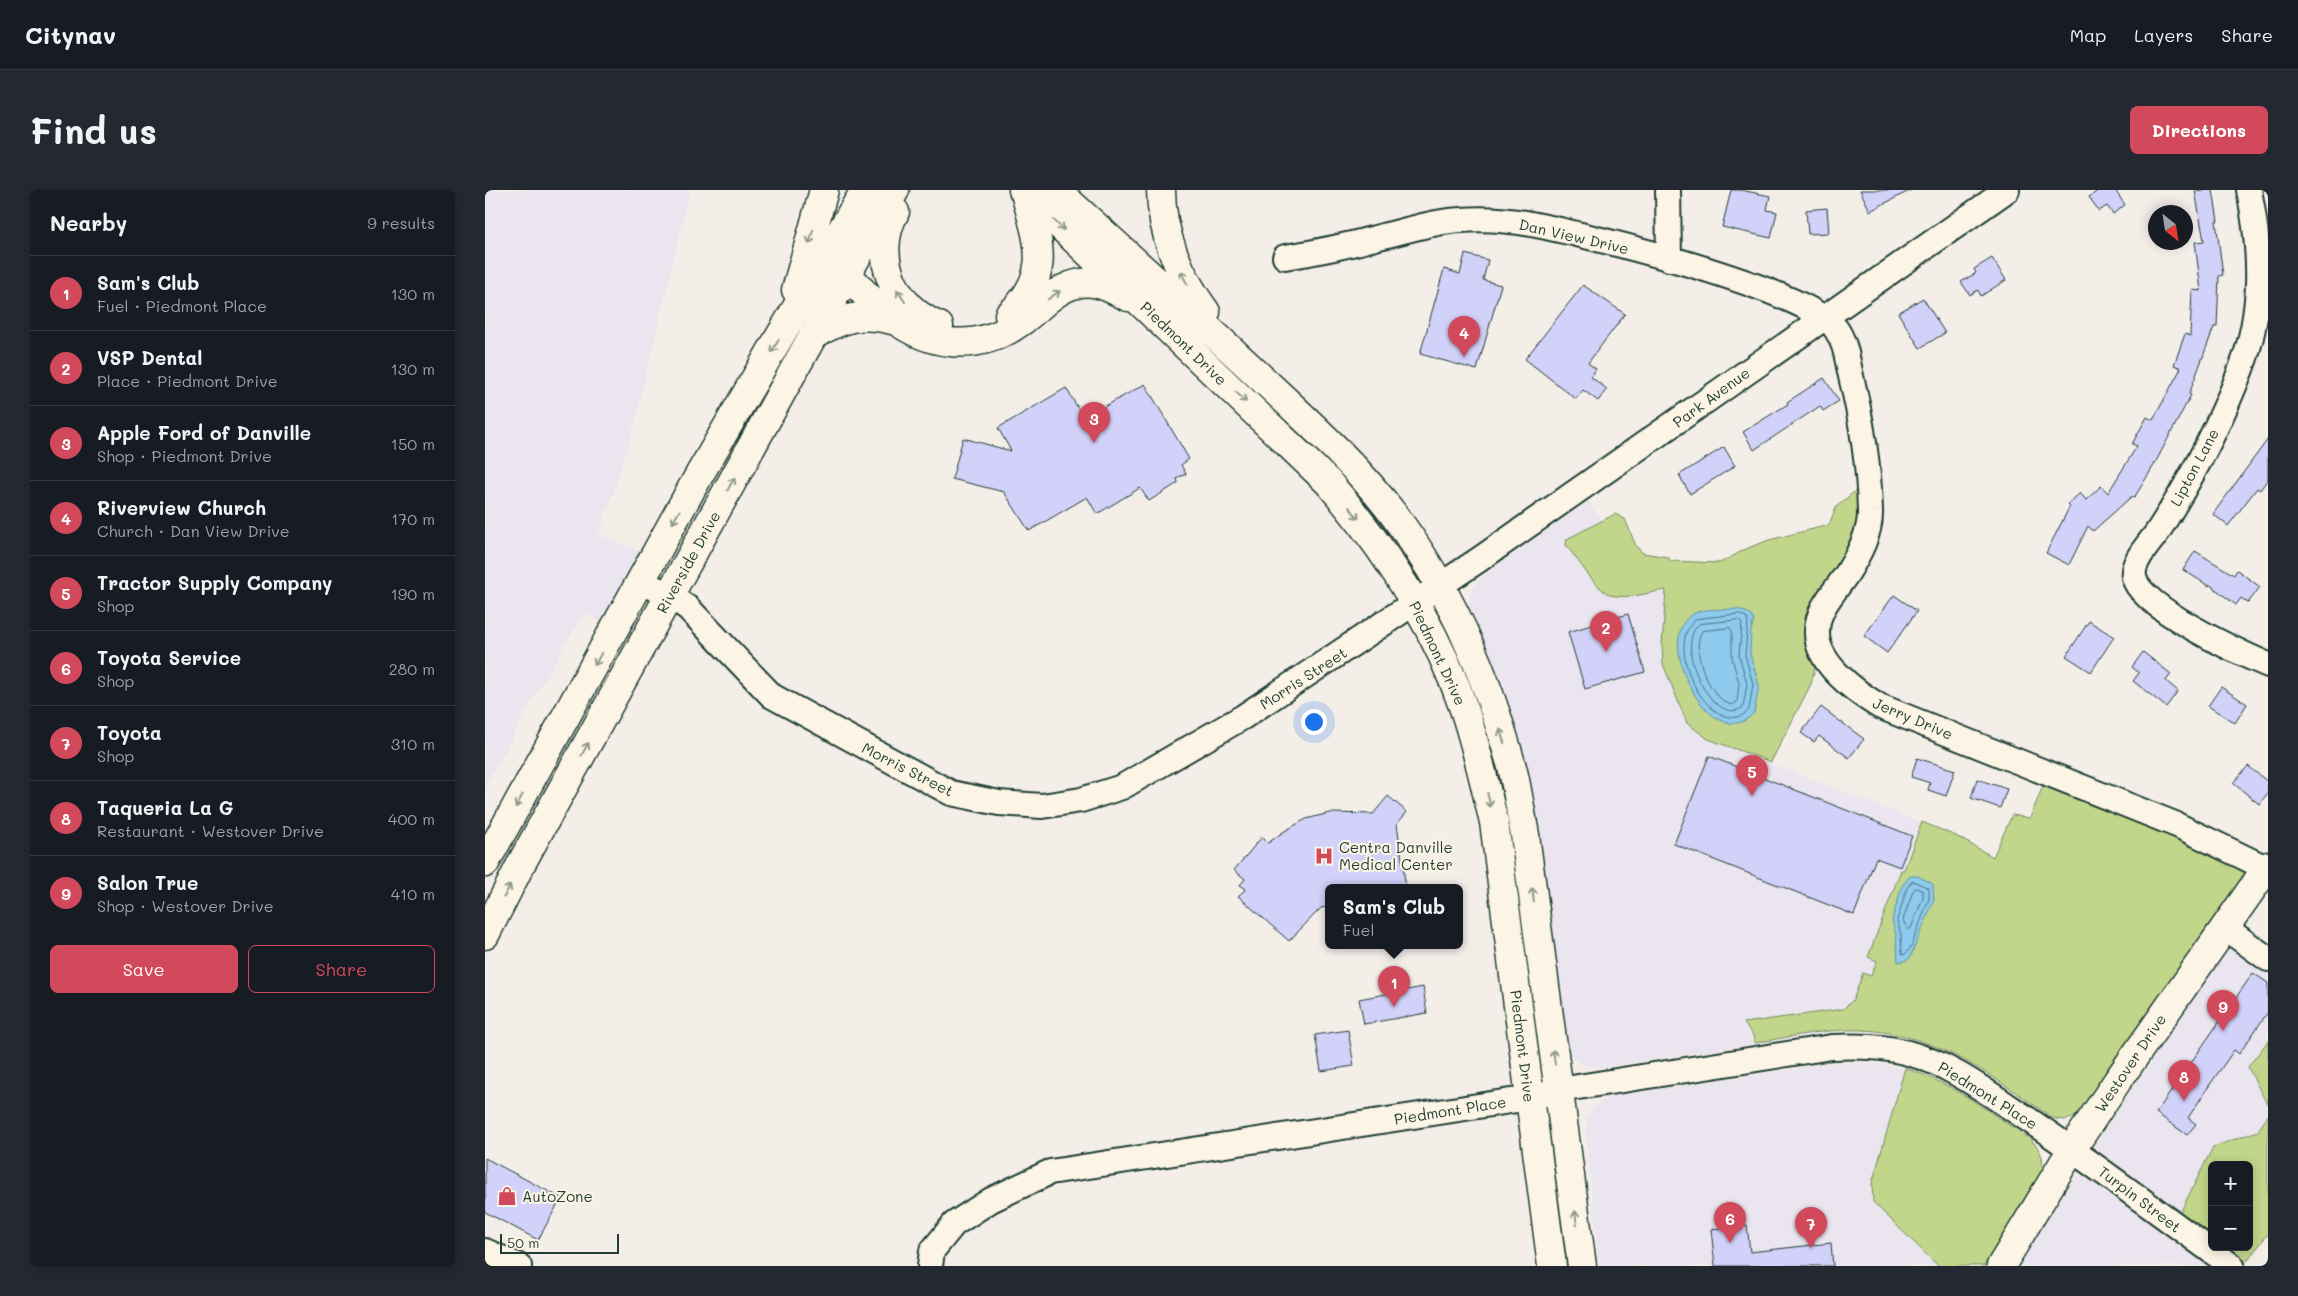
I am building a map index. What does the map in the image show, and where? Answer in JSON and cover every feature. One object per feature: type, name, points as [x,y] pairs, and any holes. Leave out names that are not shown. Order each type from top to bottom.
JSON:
[{"type":"main road","points":[[792,316],[797,285],[824,190]]},
{"type":"main road","points":[[485,863],[698,477],[865,190]]},
{"type":"main road","name":"Riverside Drive","points":[[485,935],[522,862],[895,190]]},
{"type":"main road","points":[[905,190],[887,229],[886,260],[891,280],[903,300],[914,312],[928,322],[944,328],[960,330],[980,328],[1002,319],[1020,304],[1030,291],[1037,276],[1040,257],[1039,243],[1023,191]]},
{"type":"main road","name":"Piedmont Drive","points":[[1056,190],[1230,348],[1340,452],[1394,515],[1439,586],[1463,631],[1481,674],[1513,772],[1525,835],[1582,1266]]},
{"type":"main road","points":[[1161,190],[1164,222],[1171,249],[1182,275],[1230,348]]},
{"type":"main road","name":"Piedmont Drive","points":[[1023,191],[1207,364],[1328,482],[1362,522],[1415,602],[1453,680],[1465,713],[1494,822],[1552,1266]]},
{"type":"main road","points":[[843,228],[839,242],[839,254],[847,274],[856,285],[896,321],[916,332],[937,340],[971,343],[1004,333],[1022,321],[1056,292],[1083,282],[1096,283],[1130,298],[1190,355],[1207,364]]},
{"type":"main road","points":[[813,335],[835,322],[851,317],[867,315],[896,321]]},
{"type":"main road","name":"Westover Drive","points":[[2001,1266],[2073,1149],[2136,1054],[2267,867]]},
{"type":"street","points":[[1668,190],[1669,259]]},
{"type":"street","name":"Park Avenue","points":[[1415,602],[2007,190]]},
{"type":"street","name":"Lipton Lane","points":[[2249,190],[2258,233],[2260,265],[2258,293],[2251,335],[2241,368],[2219,419],[2188,480],[2160,529],[2139,558],[2134,576],[2141,591],[2183,622],[2268,665]]},
{"type":"street","name":"Dan View Drive","points":[[1285,257],[1331,250],[1441,222],[1463,219],[1530,224],[1669,259],[1768,290],[1825,316]]},
{"type":"street","name":"Jerry Drive","points":[[1825,316],[1843,341],[1855,394],[1865,457],[1870,513],[1866,537],[1849,571],[1823,606],[1818,620],[1816,635],[1828,662],[1840,677],[1861,695],[1879,706],[2177,825],[2267,867]]},
{"type":"street","name":"Morris Street","points":[[641,580],[670,596],[697,617],[772,696],[785,704],[951,793],[999,803],[1042,806],[1081,800],[1122,787],[1243,717],[1415,602]]},
{"type":"street","points":[[2224,928],[2268,959]]},
{"type":"street","name":"Piedmont Place","points":[[930,1266],[931,1250],[954,1224],[991,1200],[1050,1172],[1530,1098],[1559,1090],[1833,1047],[1861,1046],[1891,1049],[1935,1062],[1960,1074],[2073,1149]]},
{"type":"street","name":"Turpin Street","points":[[2073,1149],[2232,1266]]},
{"type":"street","points":[[485,1251],[519,1266]]},
{"type":"shaded area","points":[[485,190],[690,190],[631,437],[599,535],[643,553],[608,625],[584,613],[530,704],[485,788]]},
{"type":"shaded area","points":[[1588,501],[1629,559],[1671,561],[1664,607],[1663,664],[1687,723],[1708,739],[1956,836],[1964,1058],[1922,1041],[1884,1032],[1845,1030],[1597,1068],[1573,1059],[1565,1048],[1469,608],[1469,595],[1478,581],[1493,568]]},
{"type":"shaded area","points":[[2225,950],[2234,950],[2268,974],[2268,1041],[2248,1067],[2268,1106],[2268,1115],[2258,1131],[2213,1147],[2179,1215],[2095,1150],[2095,1144]]},
{"type":"shaded area","points":[[1838,1062],[1905,1068],[1872,1184],[1873,1202],[1938,1266],[1599,1266],[1586,1133],[1588,1117],[1593,1108],[1608,1097]]},
{"type":"shaded area","points":[[2077,1176],[2093,1176],[2214,1266],[2018,1266],[2072,1181]]},
{"type":"green space","points":[[1860,487],[1863,516],[1809,652],[1815,668],[1811,684],[1771,762],[1708,739],[1687,723],[1663,664],[1662,645],[1666,590],[1624,597],[1611,595],[1599,587],[1566,545],[1567,539],[1615,514],[1625,519],[1636,546],[1643,553],[1668,557],[1671,561],[1720,563],[1748,548],[1769,540],[1829,525],[1836,507]]},
{"type":"green space","points":[[2044,783],[2250,868],[2081,1112],[2067,1120],[2053,1118],[2005,1085],[1956,1056],[1904,1036],[1876,1031],[1845,1030],[1811,1033],[1754,1043],[1753,1035],[1744,1023],[1843,1009],[1853,1000],[1863,973],[1871,976],[1877,961],[1868,957],[1901,870],[1904,870],[1922,822],[1956,836],[1993,857],[2012,815],[2030,818]]},
{"type":"green space","points":[[2268,1041],[2268,1106],[2248,1067]]},
{"type":"green space","points":[[1905,1068],[1956,1090],[2032,1141],[2040,1152],[2043,1164],[2042,1173],[1984,1266],[1938,1266],[1873,1202],[1872,1184]]},
{"type":"green space","points":[[2268,1115],[2268,1234],[2245,1263],[2229,1251],[2253,1251],[2253,1161],[2208,1161],[2208,1235],[2179,1215],[2213,1147],[2258,1131]]},
{"type":"water","points":[[1739,609],[1750,614],[1754,620],[1751,631],[1750,654],[1759,685],[1754,713],[1738,723],[1721,720],[1705,708],[1692,690],[1682,668],[1678,646],[1682,627],[1693,614],[1709,610]]},
{"type":"water","points":[[1910,876],[1918,876],[1933,884],[1934,900],[1910,958],[1898,962],[1896,935],[1892,920],[1902,886]]},
{"type":"building","points":[[1731,190],[1741,190],[1770,196],[1767,210],[1777,212],[1771,238],[1722,227]]},
{"type":"building","points":[[1860,190],[1911,190],[1870,211]]},
{"type":"building","points":[[2099,190],[2115,190],[2125,205],[2113,214],[2107,206],[2099,211],[2089,197]]},
{"type":"building","points":[[2213,190],[2218,221],[2216,221],[2223,275],[2219,276],[2217,327],[2214,327],[2189,394],[2191,395],[2153,467],[2134,498],[2131,497],[2093,531],[2088,526],[2069,565],[2046,553],[2070,506],[2068,504],[2080,493],[2086,500],[2101,486],[2108,493],[2137,446],[2132,444],[2147,417],[2153,420],[2181,368],[2174,365],[2185,334],[2190,336],[2192,290],[2201,291],[2195,242],[2204,241],[2195,191]]},
{"type":"building","points":[[1827,208],[1829,233],[1808,234],[1806,210]]},
{"type":"building","points":[[1465,254],[1488,260],[1483,280],[1501,285],[1477,370],[1420,354],[1444,269],[1460,274]]},
{"type":"building","points":[[1992,258],[2006,280],[1981,296],[1978,290],[1970,295],[1961,282],[1976,273],[1974,269]]},
{"type":"building","points":[[1583,285],[1625,314],[1588,363],[1596,369],[1591,377],[1607,389],[1598,401],[1583,390],[1576,399],[1525,359]]},
{"type":"building","points":[[1923,298],[1945,333],[1920,348],[1898,313]]},
{"type":"building","points":[[1824,378],[1839,401],[1823,411],[1820,406],[1754,450],[1743,432],[1788,404],[1787,402]]},
{"type":"building","points":[[1145,384],[1189,459],[1181,465],[1186,474],[1177,478],[1178,483],[1149,501],[1140,488],[1097,514],[1087,497],[1029,531],[1004,492],[952,479],[963,438],[1011,451],[998,428],[1066,388],[1084,418]]},
{"type":"building","points":[[2268,439],[2268,479],[2260,490],[2257,488],[2228,526],[2213,514]]},
{"type":"building","points":[[1724,447],[1735,466],[1690,494],[1679,475]]},
{"type":"building","points":[[2195,551],[2234,575],[2237,570],[2260,587],[2248,603],[2241,598],[2236,605],[2209,584],[2209,586],[2183,570]]},
{"type":"building","points":[[1894,595],[1917,611],[1887,653],[1864,636]]},
{"type":"building","points":[[1628,614],[1645,672],[1585,689],[1568,632]]},
{"type":"building","points":[[2089,621],[2114,637],[2091,672],[2066,656]]},
{"type":"building","points":[[2143,652],[2171,674],[2166,681],[2178,691],[2166,707],[2133,681],[2139,673],[2132,667]]},
{"type":"building","points":[[2221,687],[2247,704],[2235,723],[2208,706]]},
{"type":"building","points":[[1821,707],[1864,739],[1849,758],[1819,736],[1814,742],[1801,733]]},
{"type":"building","points":[[1709,756],[1912,836],[1900,867],[1876,858],[1854,915],[1674,844]]},
{"type":"building","points":[[1917,758],[1955,770],[1946,796],[1928,790],[1930,783],[1911,777]]},
{"type":"building","points":[[2248,766],[2268,782],[2268,793],[2259,804],[2233,783]]},
{"type":"building","points":[[1977,779],[2007,789],[2000,808],[1971,798]]},
{"type":"building","name":"Centra Danville Medical Center","points":[[1388,796],[1407,812],[1397,824],[1405,884],[1325,884],[1325,908],[1321,908],[1289,941],[1238,896],[1246,889],[1240,885],[1245,879],[1234,870],[1262,837],[1268,843],[1306,819],[1330,813],[1373,814]]},
{"type":"building","points":[[2253,973],[2268,983],[2268,1012],[2239,1054],[2234,1050],[2209,1086],[2188,1118],[2196,1124],[2187,1135],[2156,1113]]},
{"type":"building","points":[[1423,987],[1427,1013],[1364,1024],[1359,999]]},
{"type":"building","points":[[1348,1030],[1354,1066],[1321,1071],[1315,1035]]},
{"type":"building","points":[[485,1158],[561,1198],[538,1240],[485,1212]]},
{"type":"building","points":[[1747,1225],[1750,1252],[1831,1243],[1833,1266],[1715,1266],[1711,1229]]},
{"type":"place","name":"Riverview Church","points":[[1464,357]]},
{"type":"place","name":"Apple Ford of Danville","points":[[1094,443]]},
{"type":"place","name":"VSP Dental","points":[[1606,652]]},
{"type":"place","name":"Tractor Supply Company","points":[[1752,796]]},
{"type":"place","name":"Centra Danville Medical Center","points":[[1324,856]]},
{"type":"place","name":"Sam's Club","points":[[1394,1007]]},
{"type":"place","name":"Salon True","points":[[2223,1031]]},
{"type":"place","name":"Taqueria La G","points":[[2184,1101]]},
{"type":"place","name":"AutoZone","points":[[507,1196]]},
{"type":"place","name":"Toyota Service","points":[[1730,1243]]},
{"type":"place","name":"Toyota","points":[[1811,1248]]}]
